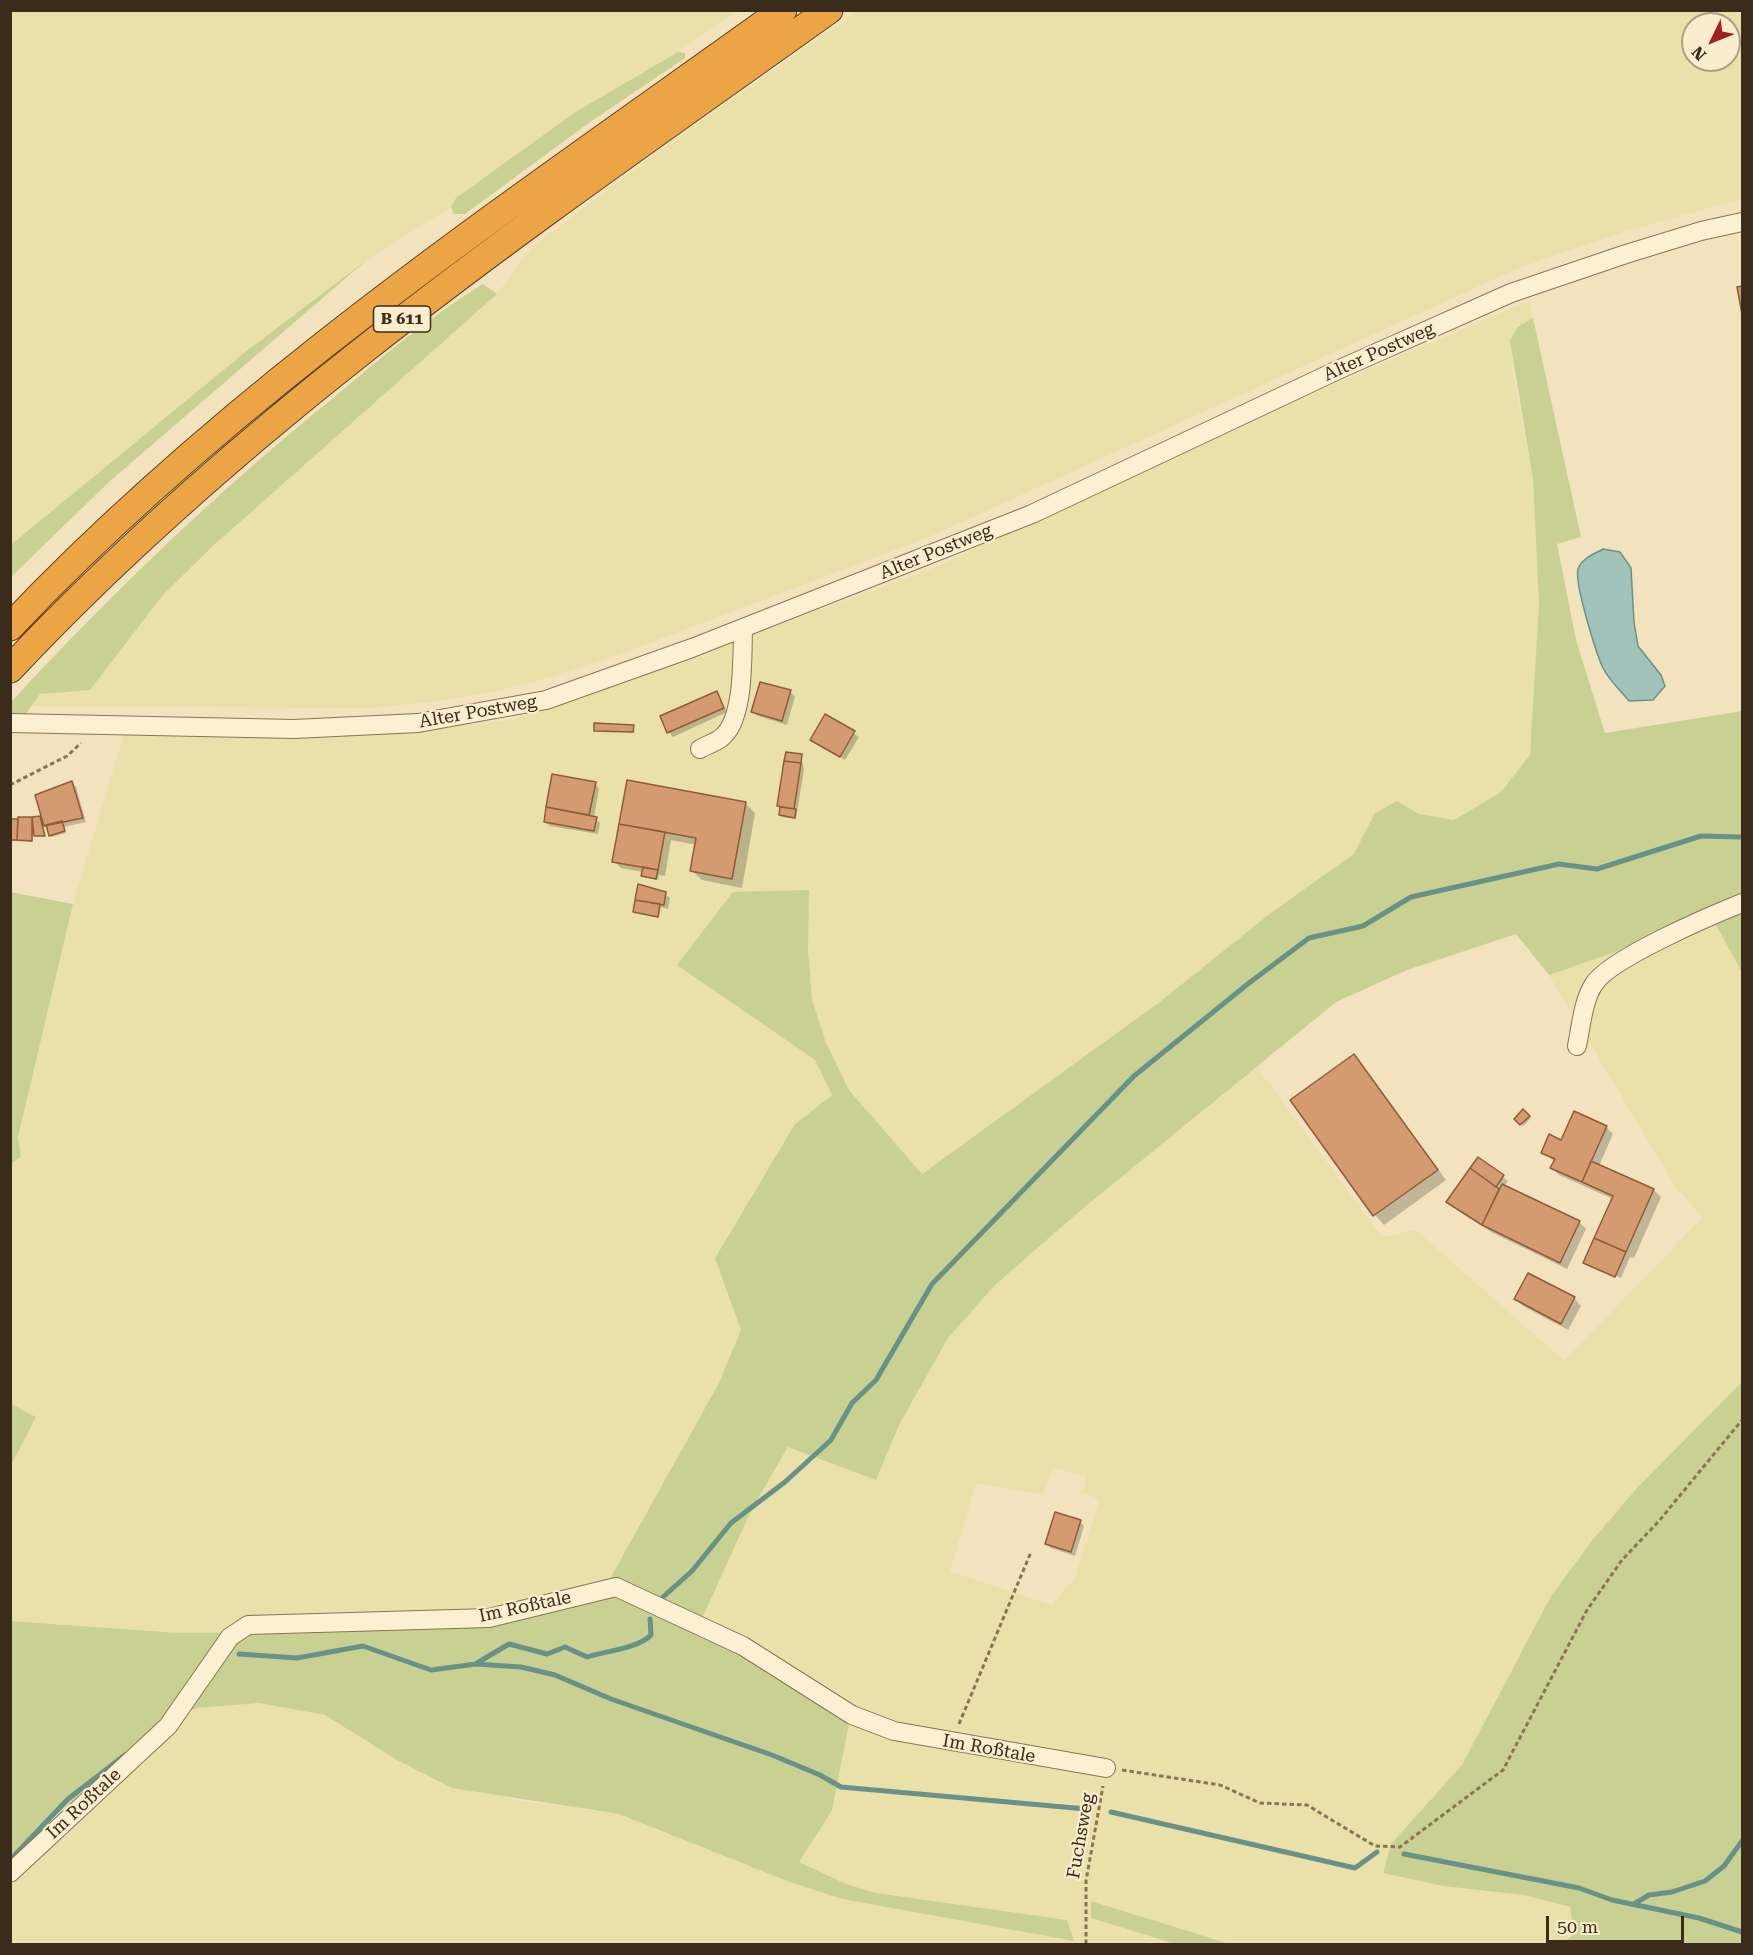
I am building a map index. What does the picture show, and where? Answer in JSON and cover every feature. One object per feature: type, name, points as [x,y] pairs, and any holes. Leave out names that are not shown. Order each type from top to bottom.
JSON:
[{"type":"highway","name":"B 611","points":[[10,627],[123,516],[234,420],[355,323],[507,208],[783,10]]},
{"type":"highway","name":"B 611","points":[[10,669],[141,537],[256,436],[382,335],[829,10]]},
{"type":"street","name":"Alter Postweg","points":[[10,723],[294,729],[418,723],[546,700],[743,628],[1032,514],[1340,369],[1511,293],[1626,254],[1743,222]]},
{"type":"street","points":[[700,749],[722,737],[733,722],[740,688],[743,628]]},
{"type":"street","points":[[1577,1046],[1584,1013],[1594,983],[1608,971],[1705,918],[1743,903]]},
{"type":"street","name":"Im Roßtale","points":[[10,1873],[168,1726],[230,1637],[248,1625],[489,1618],[616,1587],[743,1646],[852,1715],[894,1731],[951,1743],[1106,1768]]},
{"type":"path","points":[[10,785],[67,756],[86,738],[92,724]]},
{"type":"path","points":[[1106,1768],[1220,1785],[1260,1803],[1307,1805],[1375,1846],[1400,1847],[1503,1770],[1587,1610],[1622,1560],[1659,1521],[1743,1420]]},
{"type":"path","points":[[951,1743],[1022,1580],[1031,1552]]},
{"type":"path","name":"Fuchsweg","points":[[1086,1944],[1086,1881],[1106,1768]]},
{"type":"shaded area","points":[[11,11],[738,11],[678,52],[574,113],[456,198],[451,207],[368,259],[244,353],[11,546]]},
{"type":"shaded area","points":[[857,11],[1742,11],[1742,199],[1623,232],[1521,267],[929,537],[626,652],[548,678],[502,690],[430,702],[371,708],[32,706],[40,694],[90,690],[164,595],[257,504],[497,294],[533,246],[663,148]]},
{"type":"shaded area","points":[[1529,301],[1533,318],[1518,327],[1512,368],[1533,479],[1539,604],[1534,695],[1530,755],[1501,792],[1454,820],[1419,814],[1397,801],[1375,813],[1355,854],[1272,912],[1161,1001],[922,1174],[849,1090],[826,1043],[812,999],[808,950],[678,965],[815,1060],[832,1095],[795,1124],[715,1257],[742,1330],[719,1383],[606,1586],[491,1615],[257,1632],[179,1633],[11,1621],[10,1163],[21,1157],[18,1137],[73,904],[124,734],[354,736],[511,720],[583,697],[934,568],[1197,443]]},
{"type":"shaded area","points":[[1707,908],[1742,973],[1742,1382],[1638,1487],[1551,1596],[1462,1765],[1391,1844],[1383,1873],[1443,1886],[1524,1895],[1570,1907],[1574,1934],[1561,1944],[1230,1944],[1092,1901],[1091,1918],[1175,1944],[11,1944],[11,1885],[187,1711],[197,1708],[259,1703],[325,1715],[397,1760],[516,1800],[619,1814],[787,1881],[842,1899],[1073,1941],[1067,1920],[876,1893],[846,1884],[798,1861],[832,1810],[699,1625],[751,1511],[789,1447],[876,1480],[899,1425],[948,1338],[995,1285],[1081,1210],[1256,1066],[1382,1237],[1416,1230],[1564,1361],[1703,1217],[1677,1189],[1549,975],[1615,952]],"holes":[[[1054,1468],[1086,1476],[1083,1493],[1100,1500],[1074,1580],[1051,1605],[950,1571],[976,1483],[1043,1494]]]},
{"type":"green space","points":[[678,52],[685,53],[685,58],[586,125],[465,214],[454,214],[451,207],[456,198],[574,113]]},
{"type":"green space","points":[[368,259],[110,481],[11,577],[12,544],[244,353]]},
{"type":"green space","points":[[483,284],[497,294],[214,545],[163,595],[90,690],[40,694],[11,735],[11,702],[128,581],[252,466],[295,430],[426,323]]},
{"type":"green space","points":[[1533,318],[1581,537],[1557,544],[1576,640],[1605,733],[1742,711],[1742,973],[1707,908],[1615,952],[1549,975],[1516,934],[1407,970],[1336,1002],[1081,1210],[995,1285],[948,1338],[899,1425],[876,1480],[788,1447],[751,1511],[699,1625],[851,1713],[832,1810],[799,1862],[846,1884],[876,1893],[1067,1920],[1074,1941],[842,1899],[787,1881],[619,1814],[452,1788],[397,1760],[325,1715],[259,1703],[197,1708],[162,1721],[11,1855],[10,1621],[179,1633],[257,1632],[491,1615],[606,1586],[719,1383],[741,1330],[715,1258],[795,1124],[832,1095],[815,1060],[677,965],[733,892],[809,890],[808,950],[812,999],[826,1043],[849,1090],[922,1174],[1161,1001],[1272,912],[1354,854],[1375,813],[1397,801],[1419,814],[1454,820],[1501,792],[1530,755],[1539,604],[1533,479],[1510,341],[1518,327]]},
{"type":"green space","points":[[10,892],[73,904],[18,1137],[21,1157],[11,1163]]},
{"type":"green space","points":[[1742,1382],[1742,1944],[1561,1944],[1574,1934],[1570,1907],[1524,1895],[1443,1886],[1383,1873],[1391,1844],[1462,1765],[1551,1596],[1595,1537],[1638,1487]]},
{"type":"green space","points":[[11,1404],[36,1417],[11,1465]]},
{"type":"green space","points":[[1091,1901],[1230,1944],[1175,1944],[1091,1918]]},
{"type":"water","points":[[1603,549],[1620,552],[1631,568],[1634,622],[1638,646],[1661,675],[1665,686],[1653,700],[1629,701],[1605,672],[1596,648],[1582,602],[1578,569],[1585,559]]},
{"type":"building","points":[[1742,286],[1742,314],[1737,287]]},
{"type":"building","points":[[760,682],[791,690],[782,721],[751,712]]},
{"type":"building","points":[[717,691],[724,708],[667,733],[660,716]]},
{"type":"building","points":[[825,714],[855,731],[840,757],[810,740]]},
{"type":"building","points":[[594,723],[634,725],[633,732],[594,731]]},
{"type":"building","points":[[786,752],[802,754],[801,763],[784,761]]},
{"type":"building","points":[[784,761],[801,763],[794,809],[777,806]]},
{"type":"building","points":[[552,774],[596,782],[589,815],[546,807]]},
{"type":"building","points":[[627,780],[746,802],[732,879],[690,871],[696,838],[619,824]]},
{"type":"building","points":[[72,781],[83,818],[44,826],[35,795]]},
{"type":"building","points":[[546,807],[597,817],[594,831],[544,822]]},
{"type":"building","points":[[780,807],[796,809],[795,818],[779,815]]},
{"type":"building","points":[[40,816],[45,836],[34,836],[32,817]]},
{"type":"building","points":[[18,817],[32,817],[32,841],[17,840]]},
{"type":"building","points":[[10,819],[18,819],[17,840],[10,840]]},
{"type":"building","points":[[62,821],[65,831],[49,836],[46,825]]},
{"type":"building","points":[[619,824],[665,832],[658,870],[612,862]]},
{"type":"building","points":[[643,867],[658,870],[656,879],[641,876]]},
{"type":"building","points":[[638,884],[666,892],[664,905],[635,900]]},
{"type":"building","points":[[635,900],[660,904],[658,917],[633,912]]},
{"type":"building","points":[[1354,1054],[1438,1170],[1373,1216],[1290,1100]]},
{"type":"building","points":[[1523,1109],[1530,1116],[1520,1125],[1514,1119]]},
{"type":"building","points":[[1574,1111],[1607,1126],[1582,1182],[1550,1168],[1555,1159],[1541,1153],[1549,1134],[1561,1140]]},
{"type":"building","points":[[1478,1157],[1504,1175],[1496,1187],[1470,1168]]},
{"type":"building","points":[[1591,1161],[1654,1189],[1626,1252],[1594,1238],[1613,1196],[1582,1182]]},
{"type":"building","points":[[1470,1168],[1499,1189],[1482,1225],[1446,1202]]},
{"type":"building","points":[[1502,1184],[1580,1221],[1560,1263],[1482,1225]]},
{"type":"building","points":[[1594,1238],[1626,1252],[1615,1277],[1583,1263]]},
{"type":"building","points":[[1528,1273],[1575,1297],[1561,1324],[1514,1299]]},
{"type":"building","points":[[1055,1512],[1081,1520],[1071,1552],[1045,1544]]},
{"type":"waterway","points":[[663,1597],[692,1571],[731,1523],[785,1482],[831,1440],[852,1403],[876,1380],[932,1284],[1134,1076],[1249,983],[1309,938],[1363,926],[1411,897],[1559,864],[1597,869],[1701,836],[1742,837]]},
{"type":"waterway","points":[[477,1663],[509,1644],[547,1654],[565,1647],[587,1657],[622,1649],[639,1643],[651,1635],[650,1619]]},
{"type":"waterway","points":[[239,1654],[297,1658],[363,1646],[431,1670],[476,1664],[521,1667],[555,1675],[611,1699],[772,1755],[820,1775],[841,1787],[1086,1809]]},
{"type":"waterway","points":[[10,1860],[68,1799],[125,1755]]},
{"type":"waterway","points":[[1111,1812],[1355,1868],[1377,1852]]},
{"type":"waterway","points":[[1634,1904],[1649,1895],[1672,1892],[1705,1881],[1724,1866],[1742,1841]]},
{"type":"waterway","points":[[1404,1854],[1579,1888],[1612,1900],[1699,1918],[1742,1932]]}]
